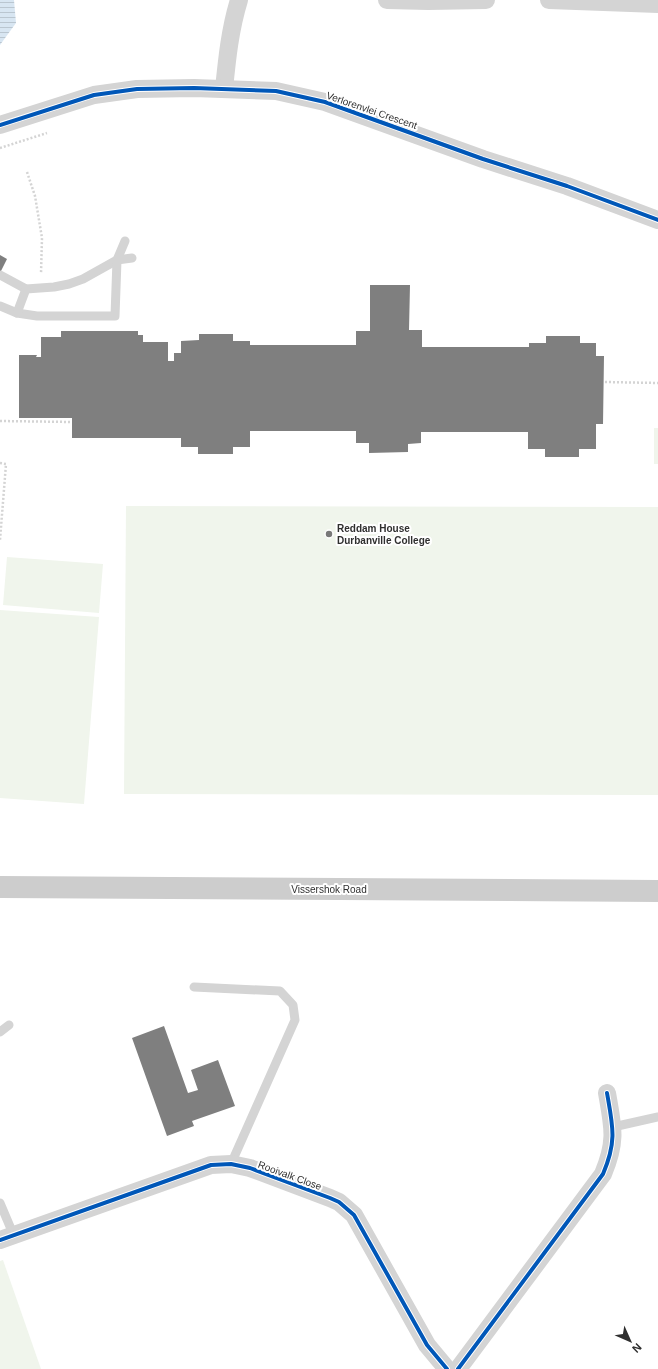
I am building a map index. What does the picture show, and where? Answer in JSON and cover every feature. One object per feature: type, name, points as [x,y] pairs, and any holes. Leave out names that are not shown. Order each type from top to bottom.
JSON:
[{"type":"main road","name":"Vissershok Road","points":[[0,887],[658,891]]},
{"type":"street","points":[[224,89],[233,19],[239,0]]},
{"type":"street","points":[[387,0],[486,0]]},
{"type":"street","points":[[549,0],[658,4]]},
{"type":"street","name":"Verlorenvlei Crescent","points":[[0,125],[94,95],[137,89],[224,89],[276,91],[325,102],[658,220]]},
{"type":"street","points":[[458,1369],[603,1174],[612,1149],[613,1127],[607,1093]]},
{"type":"street","name":"Rooivalk Close","points":[[7,1238],[211,1165],[231,1164],[250,1168],[330,1198],[347,1208],[354,1215],[427,1345],[447,1369]]},
{"type":"lane","points":[[0,306],[17,313],[37,316],[115,316],[118,260],[125,241]]},
{"type":"lane","points":[[0,275],[26,288],[54,287],[83,279],[118,260],[132,258]]},
{"type":"lane","points":[[17,313],[26,288]]},
{"type":"lane","points":[[194,986],[280,991],[293,1005],[295,1020],[231,1164]]},
{"type":"lane","points":[[0,1032],[9,1025]]},
{"type":"lane","points":[[613,1127],[658,1117]]},
{"type":"lane","points":[[0,1203],[7,1238]]},
{"type":"path","points":[[0,148],[49,132]]},
{"type":"path","points":[[27,172],[35,196],[42,238]]},
{"type":"path","points":[[605,382],[658,383]]},
{"type":"path","points":[[0,421],[72,422]]},
{"type":"path","points":[[0,463],[6,464],[0,540]]},
{"type":"shaded area","points":[[0,0],[14,0],[16,23],[0,45]]},
{"type":"shaded area","points":[[654,428],[658,428],[658,464],[654,464]]},
{"type":"shaded area","points":[[126,506],[658,507],[658,795],[124,794]]},
{"type":"shaded area","points":[[7,557],[103,564],[99,613],[3,605]]},
{"type":"shaded area","points":[[0,610],[99,617],[84,804],[0,798]]},
{"type":"shaded area","points":[[3,1260],[41,1369],[0,1369],[0,1261]]},
{"type":"building","points":[[0,255],[7,259],[0,273]]},
{"type":"building","points":[[370,285],[410,285],[409,330],[422,330],[422,347],[529,347],[529,343],[546,343],[546,336],[580,336],[580,343],[596,343],[596,356],[604,356],[603,424],[596,424],[596,449],[579,449],[579,457],[545,457],[545,449],[528,449],[528,432],[421,432],[421,443],[408,444],[408,452],[369,453],[369,443],[356,443],[356,431],[250,431],[250,447],[233,447],[233,454],[198,454],[198,447],[181,447],[181,438],[72,438],[72,418],[19,418],[19,355],[37,355],[36,357],[41,357],[41,337],[61,337],[61,331],[138,331],[138,335],[143,335],[143,342],[168,342],[168,361],[174,361],[174,353],[181,353],[181,341],[199,340],[199,334],[233,334],[233,341],[250,341],[250,345],[356,345],[356,331],[370,331]]},
{"type":"building","points":[[164,1026],[188,1093],[198,1090],[191,1070],[218,1060],[235,1106],[192,1121],[194,1126],[167,1136],[132,1038]]},
{"type":"cycle path","points":[[0,125],[94,95],[137,89],[194,88],[276,91],[325,102],[483,159],[567,186],[658,220]]},
{"type":"cycle path","points":[[458,1369],[603,1174],[612,1143],[612,1125],[607,1093]]},
{"type":"cycle path","points":[[0,1240],[211,1165],[231,1164],[250,1168],[339,1202],[354,1215],[427,1345],[447,1369]]},
{"type":"place","name":"Reddam House Durbanville College","points":[[329,534]]}]
